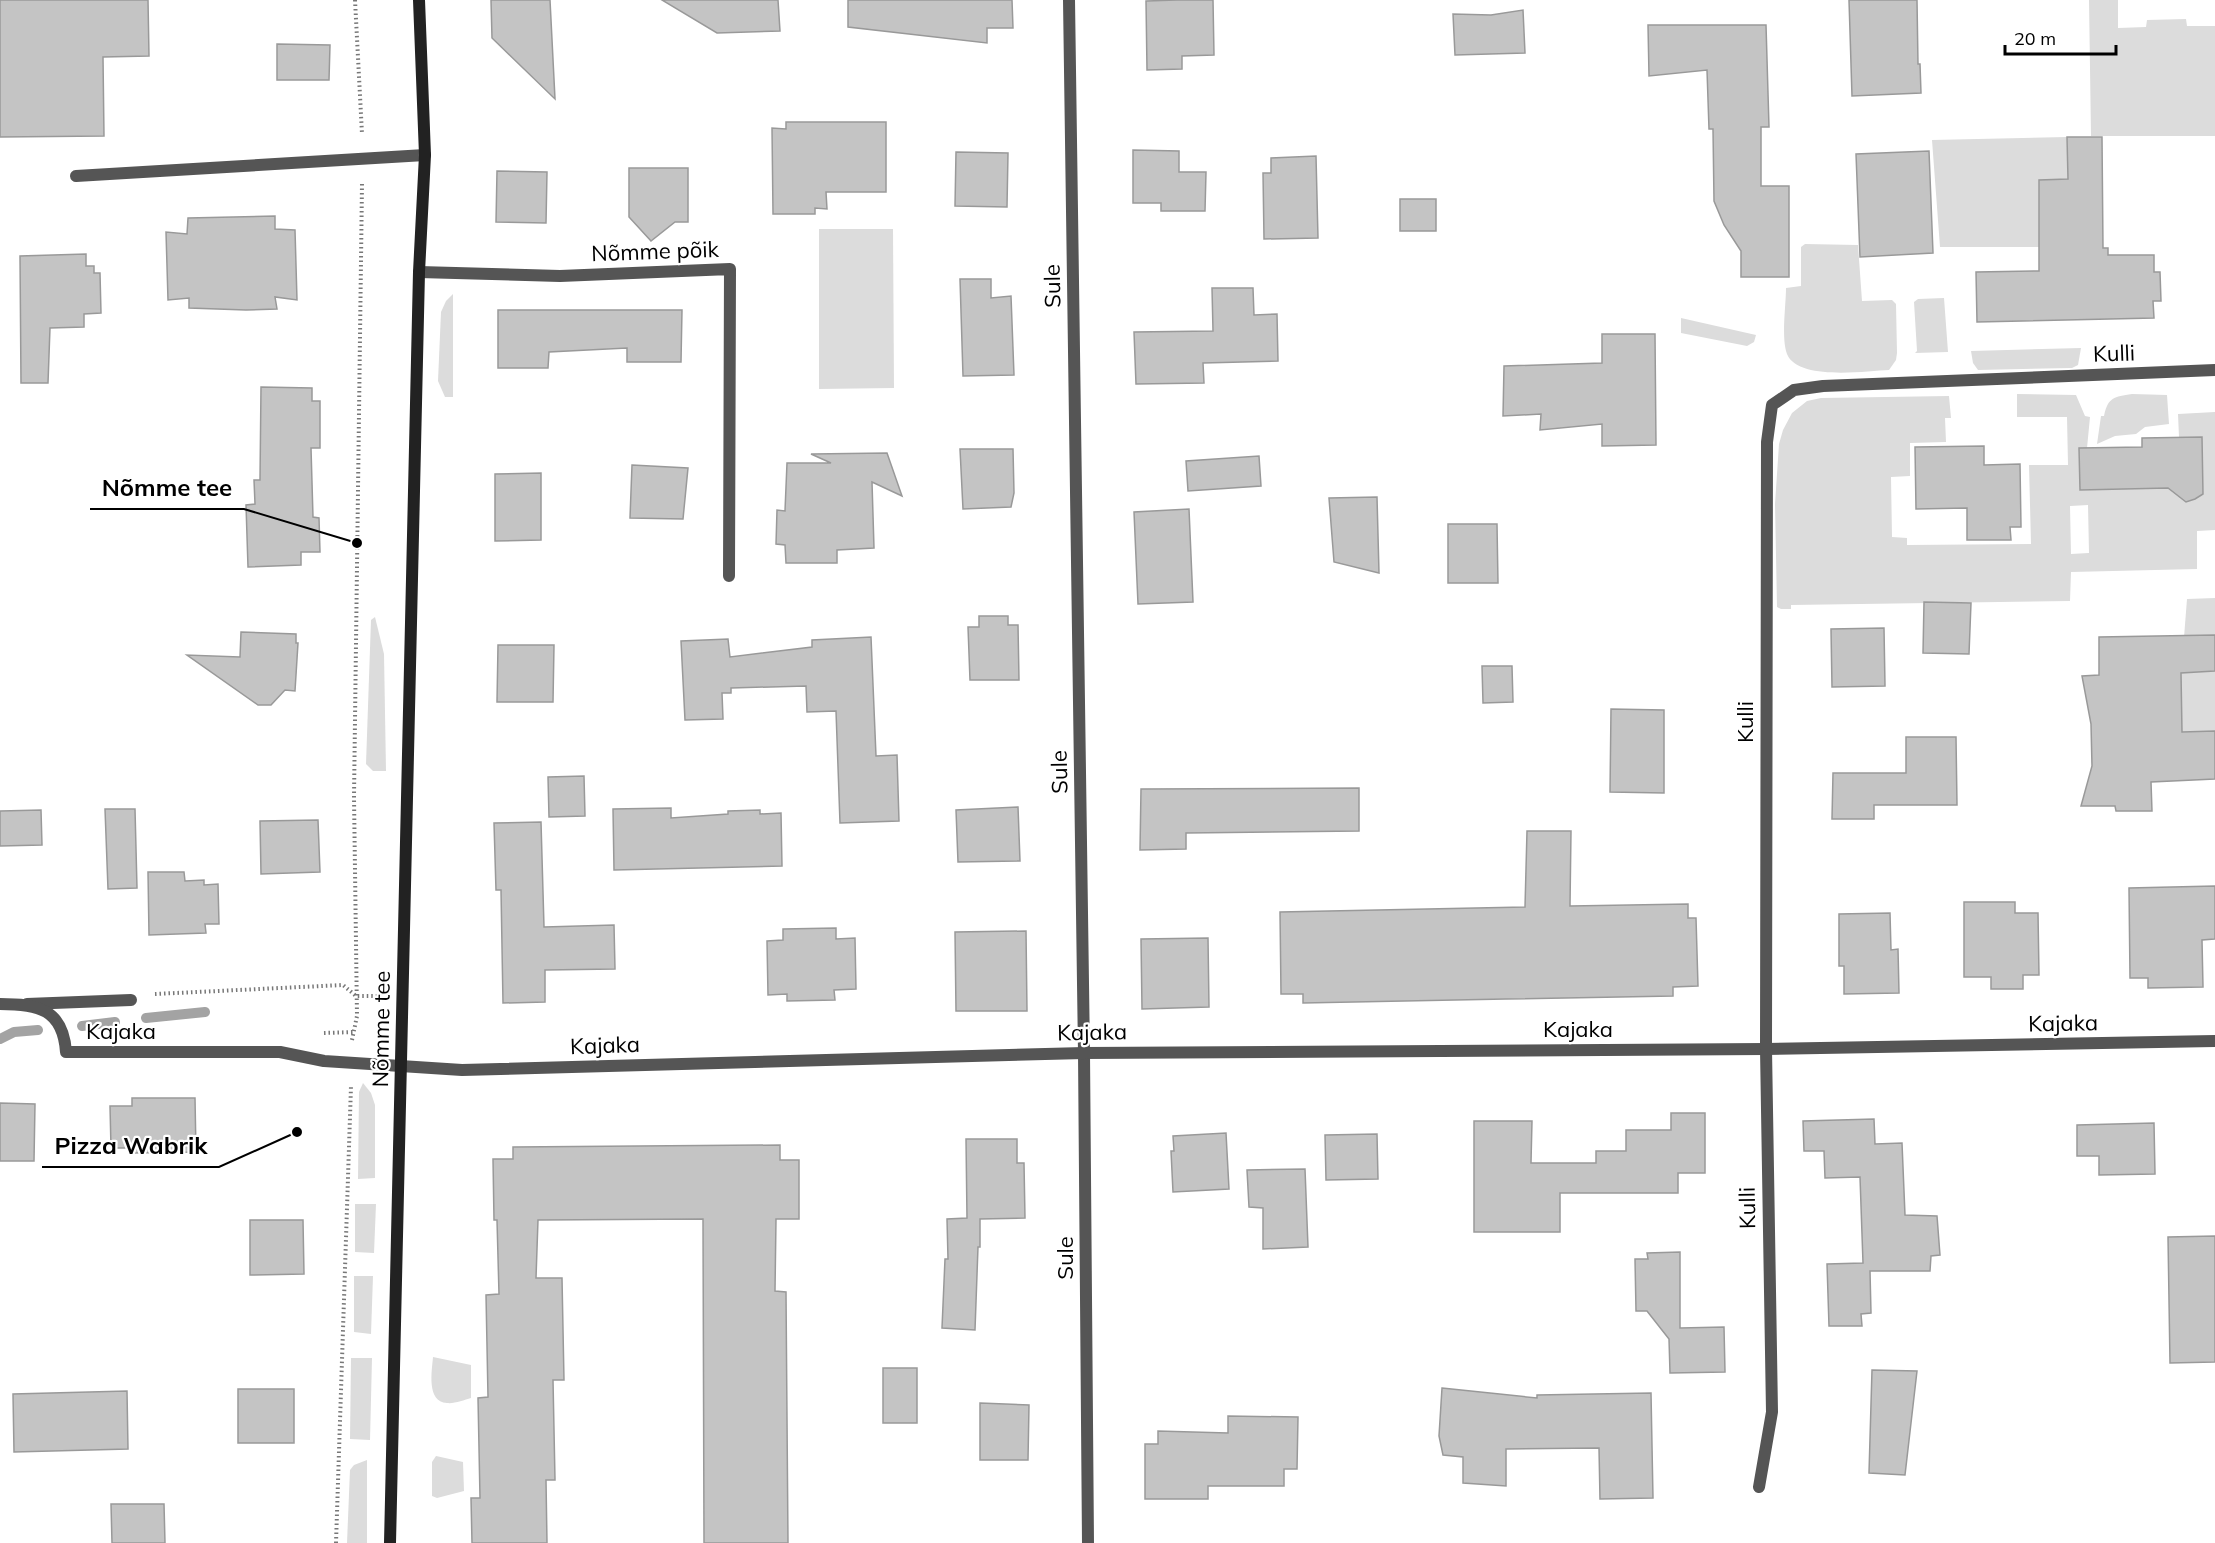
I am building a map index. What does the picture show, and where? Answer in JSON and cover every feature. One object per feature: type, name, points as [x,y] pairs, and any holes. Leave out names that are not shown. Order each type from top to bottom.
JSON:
[{"type":"street","name":"Nõmme tee","points":[[390,1543],[419,273],[426,155],[419,0]]},
{"type":"street","name":"Sule","points":[[1069,0],[1084,1053],[1088,1543]]},
{"type":"street","points":[[76,176],[426,155]]},
{"type":"street","name":"Nõmme põik","points":[[419,273],[560,276],[730,269],[729,576]]},
{"type":"street","name":"Kulli","points":[[1759,1487],[1772,1412],[1766,1048],[1767,442],[1772,405],[1794,390],[1823,386],[2215,370]]},
{"type":"street","points":[[26,1004],[131,1000]]},
{"type":"street","name":"Kajaka","points":[[0,1004],[26,1004],[45,1010],[58,1020],[65,1035],[66,1052],[280,1052],[324,1060],[472,1070],[1084,1053],[1766,1048],[2215,1041]]},
{"type":"path","points":[[352,1039],[357,1016],[354,797],[363,159],[355,0]]},
{"type":"path","points":[[131,1000],[152,994],[322,985],[343,985],[356,996],[380,996]]},
{"type":"path","points":[[336,1543],[352,1077]]},
{"type":"shaded area","points":[[2089,0],[2118,0],[2118,28],[2146,27],[2147,20],[2186,19],[2187,26],[2215,26],[2215,136],[2091,136]]},
{"type":"shaded area","points":[[2067,137],[2068,179],[2039,180],[2039,247],[1940,247],[1932,140]]},
{"type":"shaded area","points":[[819,229],[893,229],[894,388],[819,389]]},
{"type":"shaded area","points":[[1805,244],[1858,245],[1862,301],[1892,300],[1896,304],[1897,353],[1896,360],[1889,370],[1818,371],[1804,368],[1787,354],[1784,331],[1786,288],[1801,286],[1801,247]]},
{"type":"shaded area","points":[[453,294],[453,397],[445,397],[438,381],[441,312],[446,301]]},
{"type":"shaded area","points":[[1944,298],[1948,352],[1915,353],[1917,351],[1914,302],[1918,299]]},
{"type":"shaded area","points":[[1681,318],[1756,335],[1754,342],[1747,346],[1681,333]]},
{"type":"shaded area","points":[[2081,348],[2078,365],[2072,368],[1978,370],[1973,363],[1971,351]]},
{"type":"shaded area","points":[[2017,394],[2076,395],[2085,416],[2090,417],[2087,448],[2079,449],[2080,490],[2174,488],[2178,496],[2186,501],[2199,497],[2203,489],[2202,437],[2179,437],[2178,414],[2215,412],[2215,530],[2197,531],[2197,569],[2071,572],[2070,601],[1791,605],[1791,609],[1777,607],[1775,504],[1779,444],[1792,413],[1807,401],[1821,398],[1949,396],[1951,418],[1945,418],[1946,442],[1910,443],[1910,476],[1891,477],[1892,537],[1907,538],[1907,545],[2031,544],[2029,465],[2068,465],[2067,417],[2017,417]],"holes":[[[2088,505],[2089,553],[2071,554],[2070,506]]]},
{"type":"shaded area","points":[[2132,394],[2167,395],[2169,424],[2145,427],[2136,434],[2115,436],[2097,444],[2101,416],[2104,416],[2110,401],[2116,397]]},
{"type":"shaded area","points":[[2215,598],[2215,731],[2182,732],[2181,676],[2187,599]]},
{"type":"shaded area","points":[[375,617],[384,654],[386,771],[373,771],[366,764],[371,620]]},
{"type":"shaded area","points":[[363,1083],[371,1093],[375,1105],[375,1178],[358,1179],[359,1092]]},
{"type":"shaded area","points":[[355,1204],[376,1204],[374,1253],[355,1252]]},
{"type":"shaded area","points":[[354,1276],[373,1276],[371,1334],[354,1332]]},
{"type":"shaded area","points":[[433,1357],[471,1365],[471,1398],[450,1403],[440,1401],[436,1397],[431,1377]]},
{"type":"shaded area","points":[[351,1358],[372,1358],[370,1440],[350,1439]]},
{"type":"shaded area","points":[[436,1456],[463,1462],[464,1491],[437,1498],[432,1496],[432,1462]]},
{"type":"shaded area","points":[[367,1460],[367,1543],[347,1543],[350,1470],[354,1465]]},
{"type":"building","points":[[0,0],[148,0],[149,56],[103,57],[104,136],[0,137]]},
{"type":"building","points":[[491,0],[550,0],[555,99],[492,38]]},
{"type":"building","points":[[662,0],[778,0],[780,31],[717,33]]},
{"type":"building","points":[[848,0],[1012,0],[1013,28],[987,28],[987,43],[848,27]]},
{"type":"building","points":[[1213,0],[1214,55],[1182,56],[1182,69],[1147,70],[1146,1]]},
{"type":"building","points":[[1849,0],[1917,0],[1921,93],[1852,96]]},
{"type":"building","points":[[1523,10],[1525,53],[1455,55],[1453,14],[1491,15]]},
{"type":"building","points":[[1648,25],[1766,25],[1769,127],[1761,127],[1761,186],[1789,186],[1789,277],[1741,277],[1741,251],[1724,225],[1714,201],[1713,129],[1709,129],[1707,70],[1649,76]]},
{"type":"building","points":[[277,44],[330,45],[329,80],[277,80]]},
{"type":"building","points":[[786,122],[886,122],[886,192],[826,192],[827,209],[815,208],[815,214],[773,214],[772,128],[786,129]]},
{"type":"building","points":[[2067,137],[2102,137],[2103,248],[2108,248],[2108,255],[2154,255],[2154,272],[2160,272],[2161,301],[2153,301],[2154,318],[1977,322],[1976,272],[2039,271],[2039,180],[2068,179]]},
{"type":"building","points":[[1133,150],[1179,151],[1179,172],[1206,172],[1205,211],[1161,211],[1161,203],[1133,203]]},
{"type":"building","points":[[1929,151],[1933,253],[1860,257],[1856,154]]},
{"type":"building","points":[[956,152],[1008,153],[1007,207],[955,206]]},
{"type":"building","points":[[1316,156],[1318,238],[1264,239],[1263,173],[1271,173],[1271,158]]},
{"type":"building","points":[[629,168],[688,168],[688,222],[675,222],[651,241],[629,217]]},
{"type":"building","points":[[497,171],[547,172],[546,223],[496,222]]},
{"type":"building","points":[[1400,199],[1436,199],[1436,231],[1400,231]]},
{"type":"building","points":[[275,216],[275,229],[295,230],[297,300],[275,297],[277,309],[246,310],[189,308],[189,298],[168,300],[166,232],[187,234],[188,218]]},
{"type":"building","points":[[86,254],[86,266],[94,266],[94,273],[100,273],[101,313],[84,314],[84,327],[50,328],[48,383],[21,383],[20,256]]},
{"type":"building","points":[[960,279],[991,279],[991,298],[1011,296],[1014,375],[963,376]]},
{"type":"building","points":[[1212,288],[1253,288],[1254,315],[1277,314],[1278,361],[1203,363],[1204,383],[1136,384],[1134,332],[1213,331]]},
{"type":"building","points":[[498,310],[682,310],[681,362],[627,362],[627,348],[549,352],[548,368],[498,368]]},
{"type":"building","points":[[1602,334],[1655,334],[1656,445],[1602,446],[1602,424],[1540,430],[1541,414],[1503,416],[1504,366],[1602,363]]},
{"type":"building","points":[[261,387],[312,388],[312,401],[320,401],[320,448],[311,448],[313,517],[319,518],[320,552],[301,552],[301,565],[248,567],[246,505],[255,504],[254,480],[260,480]]},
{"type":"building","points":[[2202,437],[2203,494],[2195,499],[2186,502],[2168,488],[2080,490],[2079,448],[2142,447],[2142,438]]},
{"type":"building","points":[[1984,446],[1984,465],[2020,464],[2021,527],[2010,527],[2011,540],[1967,540],[1967,508],[1916,509],[1915,447]]},
{"type":"building","points":[[960,449],[1013,449],[1014,493],[1011,507],[963,509]]},
{"type":"building","points":[[887,453],[902,496],[872,482],[874,548],[837,550],[837,563],[786,563],[785,545],[776,544],[777,510],[785,511],[787,463],[831,463],[811,454]]},
{"type":"building","points":[[1259,456],[1261,486],[1188,491],[1186,461]]},
{"type":"building","points":[[632,465],[688,468],[683,519],[630,518]]},
{"type":"building","points":[[541,473],[541,540],[495,541],[495,474]]},
{"type":"building","points":[[1377,497],[1379,573],[1334,562],[1329,498]]},
{"type":"building","points":[[1189,509],[1193,602],[1138,604],[1134,512]]},
{"type":"building","points":[[1448,524],[1497,524],[1498,583],[1448,583]]},
{"type":"building","points":[[1924,602],[1971,603],[1969,654],[1923,653]]},
{"type":"building","points":[[979,616],[1008,616],[1008,625],[1018,625],[1019,680],[970,680],[968,627],[979,627]]},
{"type":"building","points":[[1884,628],[1885,686],[1832,687],[1831,629]]},
{"type":"building","points":[[241,632],[296,634],[296,643],[298,643],[295,691],[285,690],[271,705],[258,705],[187,655],[240,657]]},
{"type":"building","points":[[2215,635],[2215,671],[2181,673],[2182,732],[2215,731],[2215,779],[2151,782],[2152,811],[2116,811],[2115,806],[2081,806],[2092,766],[2091,724],[2082,676],[2099,675],[2099,637]]},
{"type":"building","points":[[871,637],[876,756],[897,755],[899,821],[840,823],[836,711],[807,712],[806,686],[731,688],[731,693],[722,693],[723,719],[685,720],[681,641],[728,639],[730,657],[812,647],[812,640]]},
{"type":"building","points":[[498,645],[554,645],[553,702],[497,702]]},
{"type":"building","points":[[1482,666],[1512,666],[1513,702],[1483,703]]},
{"type":"building","points":[[1611,709],[1664,710],[1664,793],[1610,792]]},
{"type":"building","points":[[1906,737],[1956,737],[1957,805],[1874,805],[1874,819],[1832,819],[1833,773],[1906,773]]},
{"type":"building","points":[[584,776],[585,816],[549,817],[548,777]]},
{"type":"building","points":[[1359,788],[1359,831],[1186,833],[1186,849],[1140,850],[1141,789]]},
{"type":"building","points":[[1018,807],[1020,861],[958,862],[956,810]]},
{"type":"building","points":[[671,808],[671,818],[728,814],[728,811],[760,810],[760,814],[781,813],[782,866],[614,870],[613,809]]},
{"type":"building","points":[[105,809],[135,809],[137,888],[108,889]]},
{"type":"building","points":[[41,810],[42,845],[0,846],[0,811]]},
{"type":"building","points":[[318,820],[320,872],[261,874],[260,821]]},
{"type":"building","points":[[541,822],[544,927],[614,925],[615,969],[545,970],[545,1002],[503,1003],[501,890],[496,890],[494,823]]},
{"type":"building","points":[[1527,831],[1571,831],[1570,906],[1688,904],[1688,918],[1696,918],[1698,986],[1673,987],[1673,996],[1303,1003],[1303,994],[1281,994],[1280,912],[1525,907]]},
{"type":"building","points":[[148,872],[184,872],[185,881],[204,880],[204,885],[218,884],[219,924],[205,924],[206,933],[149,935]]},
{"type":"building","points":[[2215,886],[2215,939],[2202,940],[2203,987],[2148,988],[2148,978],[2130,978],[2129,888]]},
{"type":"building","points":[[1964,902],[2015,902],[2015,913],[2038,913],[2039,975],[2023,975],[2023,989],[1991,989],[1991,977],[1964,977]]},
{"type":"building","points":[[1890,913],[1891,950],[1898,949],[1899,993],[1844,994],[1844,966],[1839,966],[1839,914]]},
{"type":"building","points":[[836,928],[836,939],[855,938],[856,989],[834,990],[835,1000],[787,1001],[787,994],[768,995],[767,941],[783,940],[783,929]]},
{"type":"building","points":[[1026,931],[1027,1011],[956,1011],[955,932]]},
{"type":"building","points":[[1208,938],[1209,1007],[1142,1009],[1141,939]]},
{"type":"building","points":[[132,1098],[195,1098],[196,1152],[133,1153],[133,1148],[111,1148],[110,1106],[132,1106]]},
{"type":"building","points":[[0,1103],[35,1104],[34,1161],[0,1161]]},
{"type":"building","points":[[1671,1113],[1705,1113],[1705,1173],[1678,1173],[1678,1193],[1560,1193],[1560,1232],[1474,1232],[1474,1121],[1532,1121],[1531,1163],[1596,1163],[1596,1151],[1626,1151],[1626,1130],[1671,1130]]},
{"type":"building","points":[[1874,1119],[1875,1144],[1902,1143],[1905,1215],[1937,1216],[1940,1255],[1931,1256],[1930,1271],[1870,1271],[1871,1313],[1861,1314],[1862,1326],[1829,1326],[1827,1264],[1863,1263],[1860,1177],[1825,1178],[1824,1151],[1804,1151],[1803,1121]]},
{"type":"building","points":[[2154,1123],[2155,1174],[2099,1175],[2099,1156],[2077,1156],[2077,1125]]},
{"type":"building","points":[[1226,1133],[1229,1189],[1173,1192],[1171,1151],[1174,1151],[1173,1136]]},
{"type":"building","points":[[1377,1134],[1378,1179],[1326,1180],[1325,1135]]},
{"type":"building","points":[[966,1139],[1017,1139],[1017,1163],[1024,1163],[1025,1218],[980,1219],[975,1330],[942,1328],[945,1259],[948,1259],[947,1219],[967,1218]]},
{"type":"building","points":[[780,1145],[780,1160],[799,1160],[799,1219],[776,1219],[775,1291],[786,1292],[788,1543],[704,1543],[703,1219],[538,1220],[536,1278],[562,1278],[564,1380],[553,1380],[555,1480],[546,1480],[547,1543],[472,1543],[471,1498],[480,1498],[478,1398],[488,1397],[486,1295],[499,1294],[493,1159],[513,1159],[513,1147]]},
{"type":"building","points":[[1305,1169],[1308,1247],[1263,1249],[1263,1208],[1249,1207],[1247,1170]]},
{"type":"building","points":[[250,1220],[303,1220],[304,1274],[250,1275]]},
{"type":"building","points":[[2215,1236],[2215,1362],[2170,1363],[2168,1237]]},
{"type":"building","points":[[1680,1252],[1680,1328],[1724,1327],[1725,1372],[1670,1373],[1669,1339],[1647,1311],[1636,1311],[1635,1259],[1648,1259],[1647,1253]]},
{"type":"building","points":[[883,1368],[917,1368],[917,1423],[883,1423]]},
{"type":"building","points":[[1872,1370],[1917,1371],[1905,1475],[1869,1473]]},
{"type":"building","points":[[1442,1388],[1537,1398],[1537,1395],[1651,1393],[1653,1498],[1600,1499],[1599,1448],[1506,1449],[1506,1486],[1463,1483],[1463,1457],[1443,1455],[1439,1436]]},
{"type":"building","points":[[238,1389],[294,1389],[294,1443],[238,1443]]},
{"type":"building","points":[[127,1391],[128,1449],[14,1452],[13,1394]]},
{"type":"building","points":[[980,1403],[1029,1405],[1028,1460],[980,1460]]},
{"type":"building","points":[[1228,1416],[1298,1417],[1297,1469],[1284,1469],[1284,1486],[1208,1486],[1208,1499],[1145,1499],[1145,1444],[1158,1444],[1158,1431],[1228,1433]]},
{"type":"building","points":[[111,1504],[164,1504],[165,1543],[112,1543]]},
{"type":"waterway","points":[[146,1018],[205,1012]]},
{"type":"waterway","points":[[82,1026],[115,1022]]},
{"type":"waterway","points":[[0,1039],[14,1032],[38,1030]]},
{"type":"place","name":"Nõmme tee","points":[[357,543]]},
{"type":"place","name":"Pizza Wabrik","points":[[297,1132]]}]
